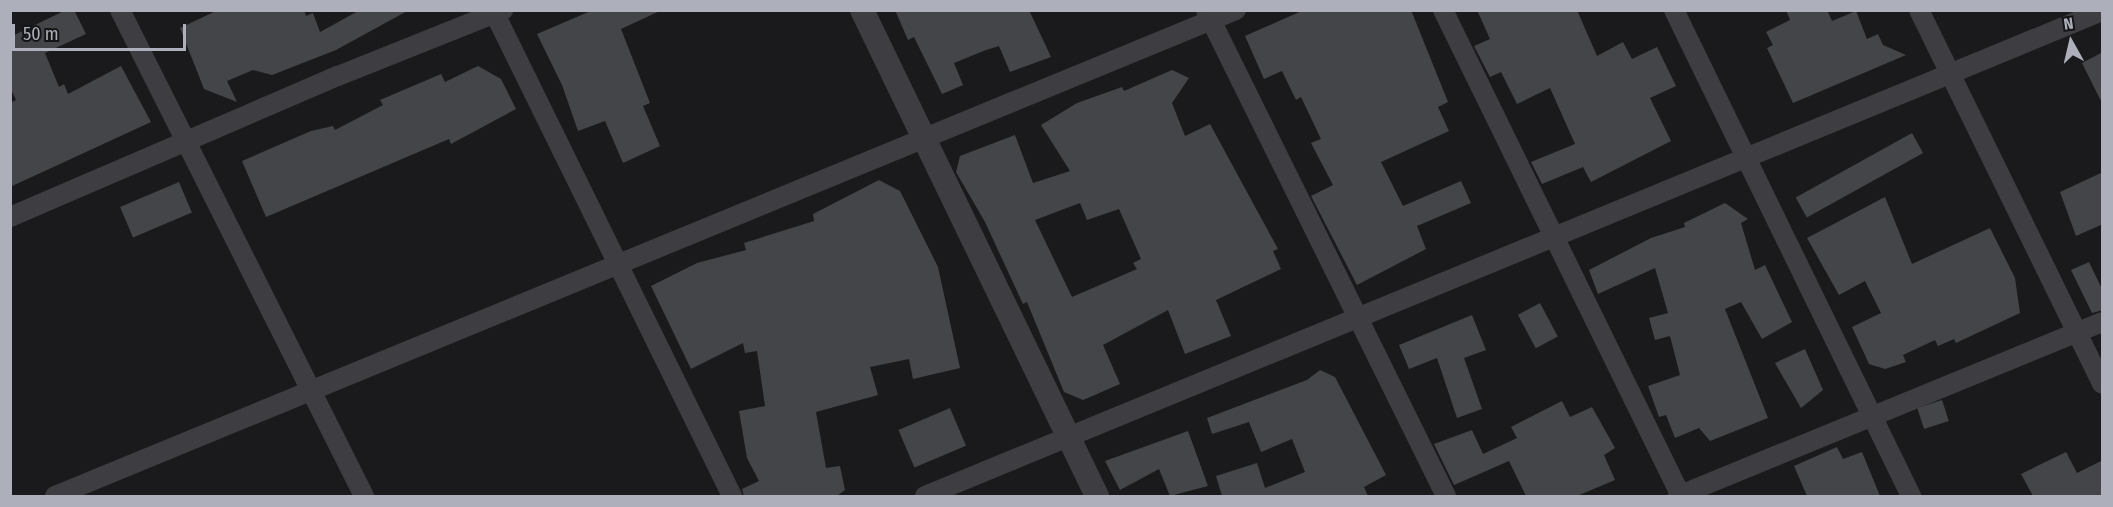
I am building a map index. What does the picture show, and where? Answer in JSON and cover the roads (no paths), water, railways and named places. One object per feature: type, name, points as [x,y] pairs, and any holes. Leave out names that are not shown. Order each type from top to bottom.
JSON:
[{"type":"street","points":[[120,10],[363,496]]},
{"type":"street","points":[[862,10],[1097,496]]},
{"type":"street","points":[[55,496],[923,140],[1208,16],[1236,10]]},
{"type":"street","points":[[1443,10],[1680,496],[2103,322]]},
{"type":"street","points":[[1674,10],[1911,496]]},
{"type":"street","points":[[1919,10],[2103,384]]},
{"type":"street","points":[[925,496],[2103,11]]},
{"type":"street","points":[[10,217],[185,141],[497,12],[732,496]]},
{"type":"street","points":[[1208,16],[1446,496]]}]
